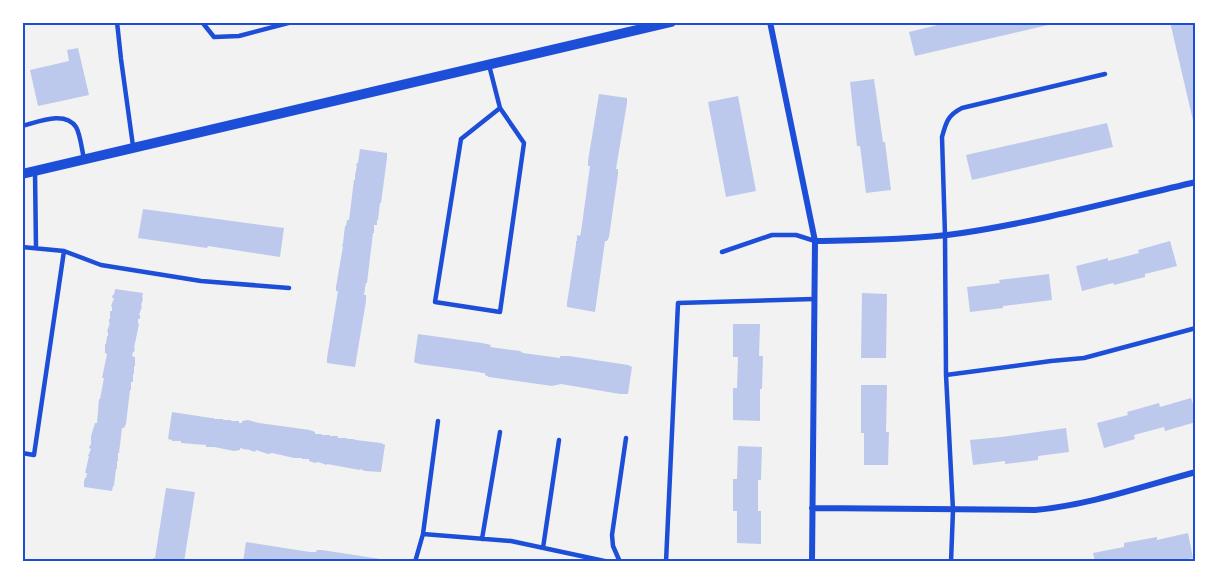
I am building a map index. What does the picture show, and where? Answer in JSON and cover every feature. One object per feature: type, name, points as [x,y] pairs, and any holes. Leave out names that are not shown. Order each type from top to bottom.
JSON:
[{"type":"street","points":[[22,174],[670,22]]},
{"type":"street","points":[[770,22],[815,241],[812,561]]},
{"type":"street","points":[[815,241],[945,235],[1039,219],[1196,182]]},
{"type":"street","points":[[812,508],[1035,510],[1096,500],[1196,472]]},
{"type":"lane","points":[[117,22],[134,149]]},
{"type":"lane","points":[[202,22],[214,37],[239,36],[292,22]]},
{"type":"lane","points":[[489,65],[500,108],[524,143],[500,312],[435,302],[461,139],[500,108]]},
{"type":"lane","points":[[951,561],[953,510],[946,375],[942,137],[947,121],[953,113],[962,108],[1105,74]]},
{"type":"lane","points":[[22,126],[60,118],[69,120],[76,127],[85,160]]},
{"type":"lane","points":[[35,171],[36,248]]},
{"type":"lane","points":[[722,252],[772,236],[796,236],[815,241]]},
{"type":"lane","points":[[22,247],[64,251],[101,265],[201,281],[289,288]]},
{"type":"lane","points":[[22,453],[34,455],[64,251]]},
{"type":"lane","points":[[666,561],[678,303],[814,299]]},
{"type":"lane","points":[[946,375],[1084,358],[1196,328]]},
{"type":"lane","points":[[415,561],[423,534],[438,421]]},
{"type":"lane","points":[[482,538],[500,432]]},
{"type":"lane","points":[[620,561],[613,546],[612,535],[626,438]]},
{"type":"lane","points":[[543,548],[559,440]]},
{"type":"lane","points":[[423,534],[512,542],[609,561]]},
{"type":"building","points":[[950,22],[1057,23],[915,56],[909,32]]},
{"type":"building","points":[[1170,22],[1195,22],[1196,129],[1195,129]]},
{"type":"building","points":[[78,48],[89,95],[38,106],[30,70],[69,61],[67,50]]},
{"type":"building","points":[[874,79],[891,190],[866,193],[860,146],[857,146],[850,82]]},
{"type":"building","points":[[599,94],[627,98],[627,103],[616,169],[618,169],[618,174],[609,237],[605,241],[595,312],[567,307],[567,303],[577,235],[580,236],[581,232],[590,166],[588,166],[588,161]]},
{"type":"building","points":[[738,96],[756,191],[726,197],[708,102]]},
{"type":"building","points":[[1107,123],[1113,147],[972,180],[966,155]]},
{"type":"building","points":[[360,149],[387,153],[387,158],[378,220],[377,225],[374,225],[364,295],[366,295],[366,301],[355,367],[327,363],[327,358],[338,291],[336,287],[345,226],[349,220]]},
{"type":"building","points":[[143,209],[284,228],[280,257],[138,238]]},
{"type":"building","points":[[1170,241],[1177,266],[1145,274],[1145,277],[1082,291],[1076,266],[1139,253],[1138,250]]},
{"type":"building","points":[[1049,274],[1052,300],[970,312],[967,287],[1000,283],[999,280]]},
{"type":"building","points":[[115,289],[143,293],[143,298],[132,356],[135,357],[133,382],[131,382],[126,424],[122,428],[112,491],[84,487],[84,481],[91,449],[89,448],[91,436],[95,423],[97,423],[107,354],[105,344]]},
{"type":"building","points":[[862,293],[887,294],[886,358],[861,358]]},
{"type":"building","points":[[733,324],[760,324],[759,356],[763,356],[760,421],[733,420],[733,388],[737,388],[738,357],[733,357]]},
{"type":"building","points":[[418,334],[482,343],[491,345],[490,347],[523,353],[560,358],[560,356],[569,356],[628,365],[632,367],[628,394],[489,377],[485,373],[419,364],[414,362]]},
{"type":"building","points":[[861,385],[887,385],[888,465],[864,465]]},
{"type":"building","points":[[1191,398],[1196,413],[1196,422],[1165,431],[1164,427],[1134,435],[1135,439],[1104,448],[1097,423],[1128,415],[1127,412],[1159,403],[1160,407]]},
{"type":"building","points":[[172,412],[239,421],[239,423],[248,420],[310,430],[315,434],[338,436],[338,438],[381,443],[385,445],[381,472],[315,463],[309,459],[268,454],[256,450],[255,452],[240,448],[234,451],[172,441],[168,439]]},
{"type":"building","points":[[1066,428],[1069,452],[1038,456],[1038,460],[973,465],[970,440]]},
{"type":"building","points":[[738,446],[762,447],[761,480],[758,480],[761,544],[737,543],[737,511],[733,511],[733,479],[737,479]]},
{"type":"building","points":[[166,488],[195,492],[184,562],[153,562]]},
{"type":"building","points":[[1188,533],[1193,558],[1173,562],[1095,562],[1093,553],[1124,547],[1124,543],[1157,537],[1157,540]]},
{"type":"building","points":[[246,542],[310,552],[322,550],[387,560],[386,562],[243,562]]}]
